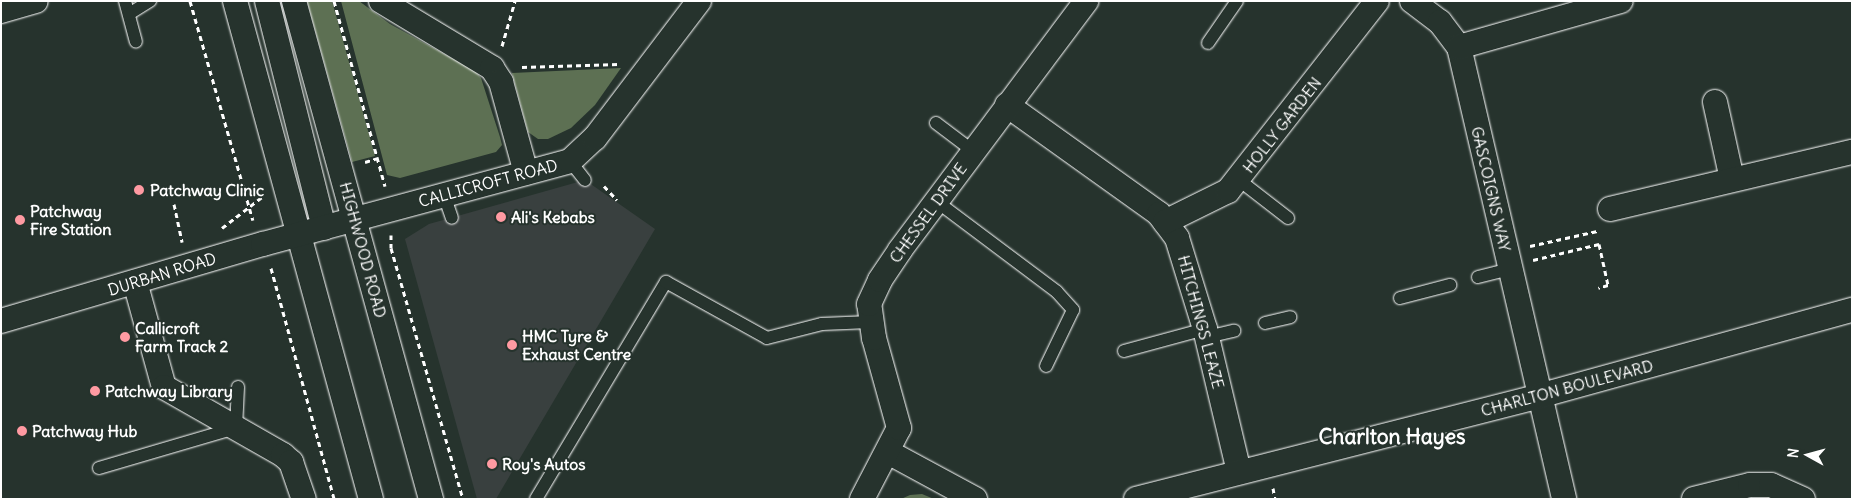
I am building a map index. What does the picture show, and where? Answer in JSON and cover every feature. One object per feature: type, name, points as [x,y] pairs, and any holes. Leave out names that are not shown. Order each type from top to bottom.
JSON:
[{"type":"street","points":[[1,12],[36,1]]},
{"type":"street","points":[[235,1],[371,499]]},
{"type":"street","name":"HIGHWOOD ROAD","points":[[267,1],[324,228]]},
{"type":"street","name":"HIGHWOOD ROAD","points":[[294,1],[432,499]]},
{"type":"street","points":[[381,1],[492,68],[500,82],[526,173]]},
{"type":"street","name":"CALLICROFT ROAD","points":[[324,228],[570,161],[595,138],[699,1]]},
{"type":"street","name":"CHESSEL DRIVE","points":[[888,452],[898,434],[898,419],[870,322],[869,304],[880,280],[936,201],[1086,1]]},
{"type":"street","name":"HOLLY GARDEN","points":[[1165,222],[1228,191],[1239,180],[1377,1]]},
{"type":"street","name":"GASCOIGNS WAY","points":[[1412,1],[1440,22],[1459,47],[1507,262],[1564,499]]},
{"type":"street","points":[[1459,47],[1621,1]]},
{"type":"street","points":[[1715,102],[1732,179]]},
{"type":"street","name":"HITCHINGS LEAZE","points":[[1007,105],[1159,214],[1177,238],[1186,260],[1206,333],[1239,472]]},
{"type":"street","points":[[1610,209],[1852,152]]},
{"type":"street","name":"DURBAN ROAD","points":[[1,320],[324,228]]},
{"type":"street","points":[[135,282],[164,386],[291,462],[304,499]]},
{"type":"street","name":"CHARLTON BOULEVARD","points":[[1136,499],[1539,396],[1852,310]]},
{"type":"street","points":[[862,499],[888,452],[975,499]]},
{"type":"street","points":[[1694,499],[1750,484],[1771,486],[1803,499]]},
{"type":"lane","points":[[125,1],[136,42]]},
{"type":"lane","points":[[129,14],[150,1]]},
{"type":"lane","points":[[1208,43],[1237,1]]},
{"type":"lane","points":[[936,123],[973,151]]},
{"type":"lane","points":[[570,161],[585,180]]},
{"type":"lane","points":[[1239,180],[1288,218]]},
{"type":"lane","points":[[444,195],[452,218]]},
{"type":"lane","points":[[936,201],[1057,292],[1073,310],[1046,366]]},
{"type":"lane","points":[[1478,277],[1507,262]]},
{"type":"lane","points":[[536,499],[666,282],[766,338],[822,324],[870,322]]},
{"type":"lane","points":[[1400,298],[1450,285]]},
{"type":"lane","points":[[1265,323],[1290,317]]},
{"type":"lane","points":[[1124,351],[1206,333],[1234,331]]},
{"type":"lane","points":[[99,468],[236,428],[238,387]]},
{"type":"path","points":[[190,1],[249,208],[281,299],[334,499]]},
{"type":"path","points":[[334,1],[390,210],[391,248],[463,499]]},
{"type":"path","points":[[515,1],[507,33],[492,68],[652,63]]},
{"type":"path","points":[[174,204],[188,267]]},
{"type":"path","points":[[1507,262],[1614,227],[1610,209]]},
{"type":"path","points":[[1507,262],[1598,244],[1608,286],[1598,288]]},
{"type":"shaded area","name":"HMC Tyre & Exhaust Centre","points":[[585,180],[655,229],[496,499],[477,499],[405,239],[429,224]]},
{"type":"green space","points":[[307,1],[332,1],[375,156],[352,162]]},
{"type":"green space","points":[[341,1],[359,1],[390,24],[475,71],[481,78],[500,137],[502,145],[496,152],[400,178],[387,175]]},
{"type":"green space","points":[[621,68],[595,105],[571,128],[548,139],[538,139],[528,132],[512,73]]},
{"type":"green space","points":[[922,494],[934,499],[901,499],[910,495]]},
{"type":"place","name":"Patchway Clinic","points":[[139,190]]},
{"type":"place","name":"Ali's Kebabs","points":[[501,217]]},
{"type":"place","name":"Patchway Fire Station","points":[[20,220]]},
{"type":"place","name":"Callicroft Farm Track 2","points":[[125,337]]},
{"type":"place","name":"HMC Tyre & Exhaust Centre","points":[[512,345]]},
{"type":"place","name":"Patchway Library","points":[[95,391]]},
{"type":"place","name":"Patchway Hub","points":[[22,431]]},
{"type":"place","name":"Roy's Autos","points":[[492,464]]},
{"type":"district","name":"Charlton Hayes","points":[[1392,437]]}]
